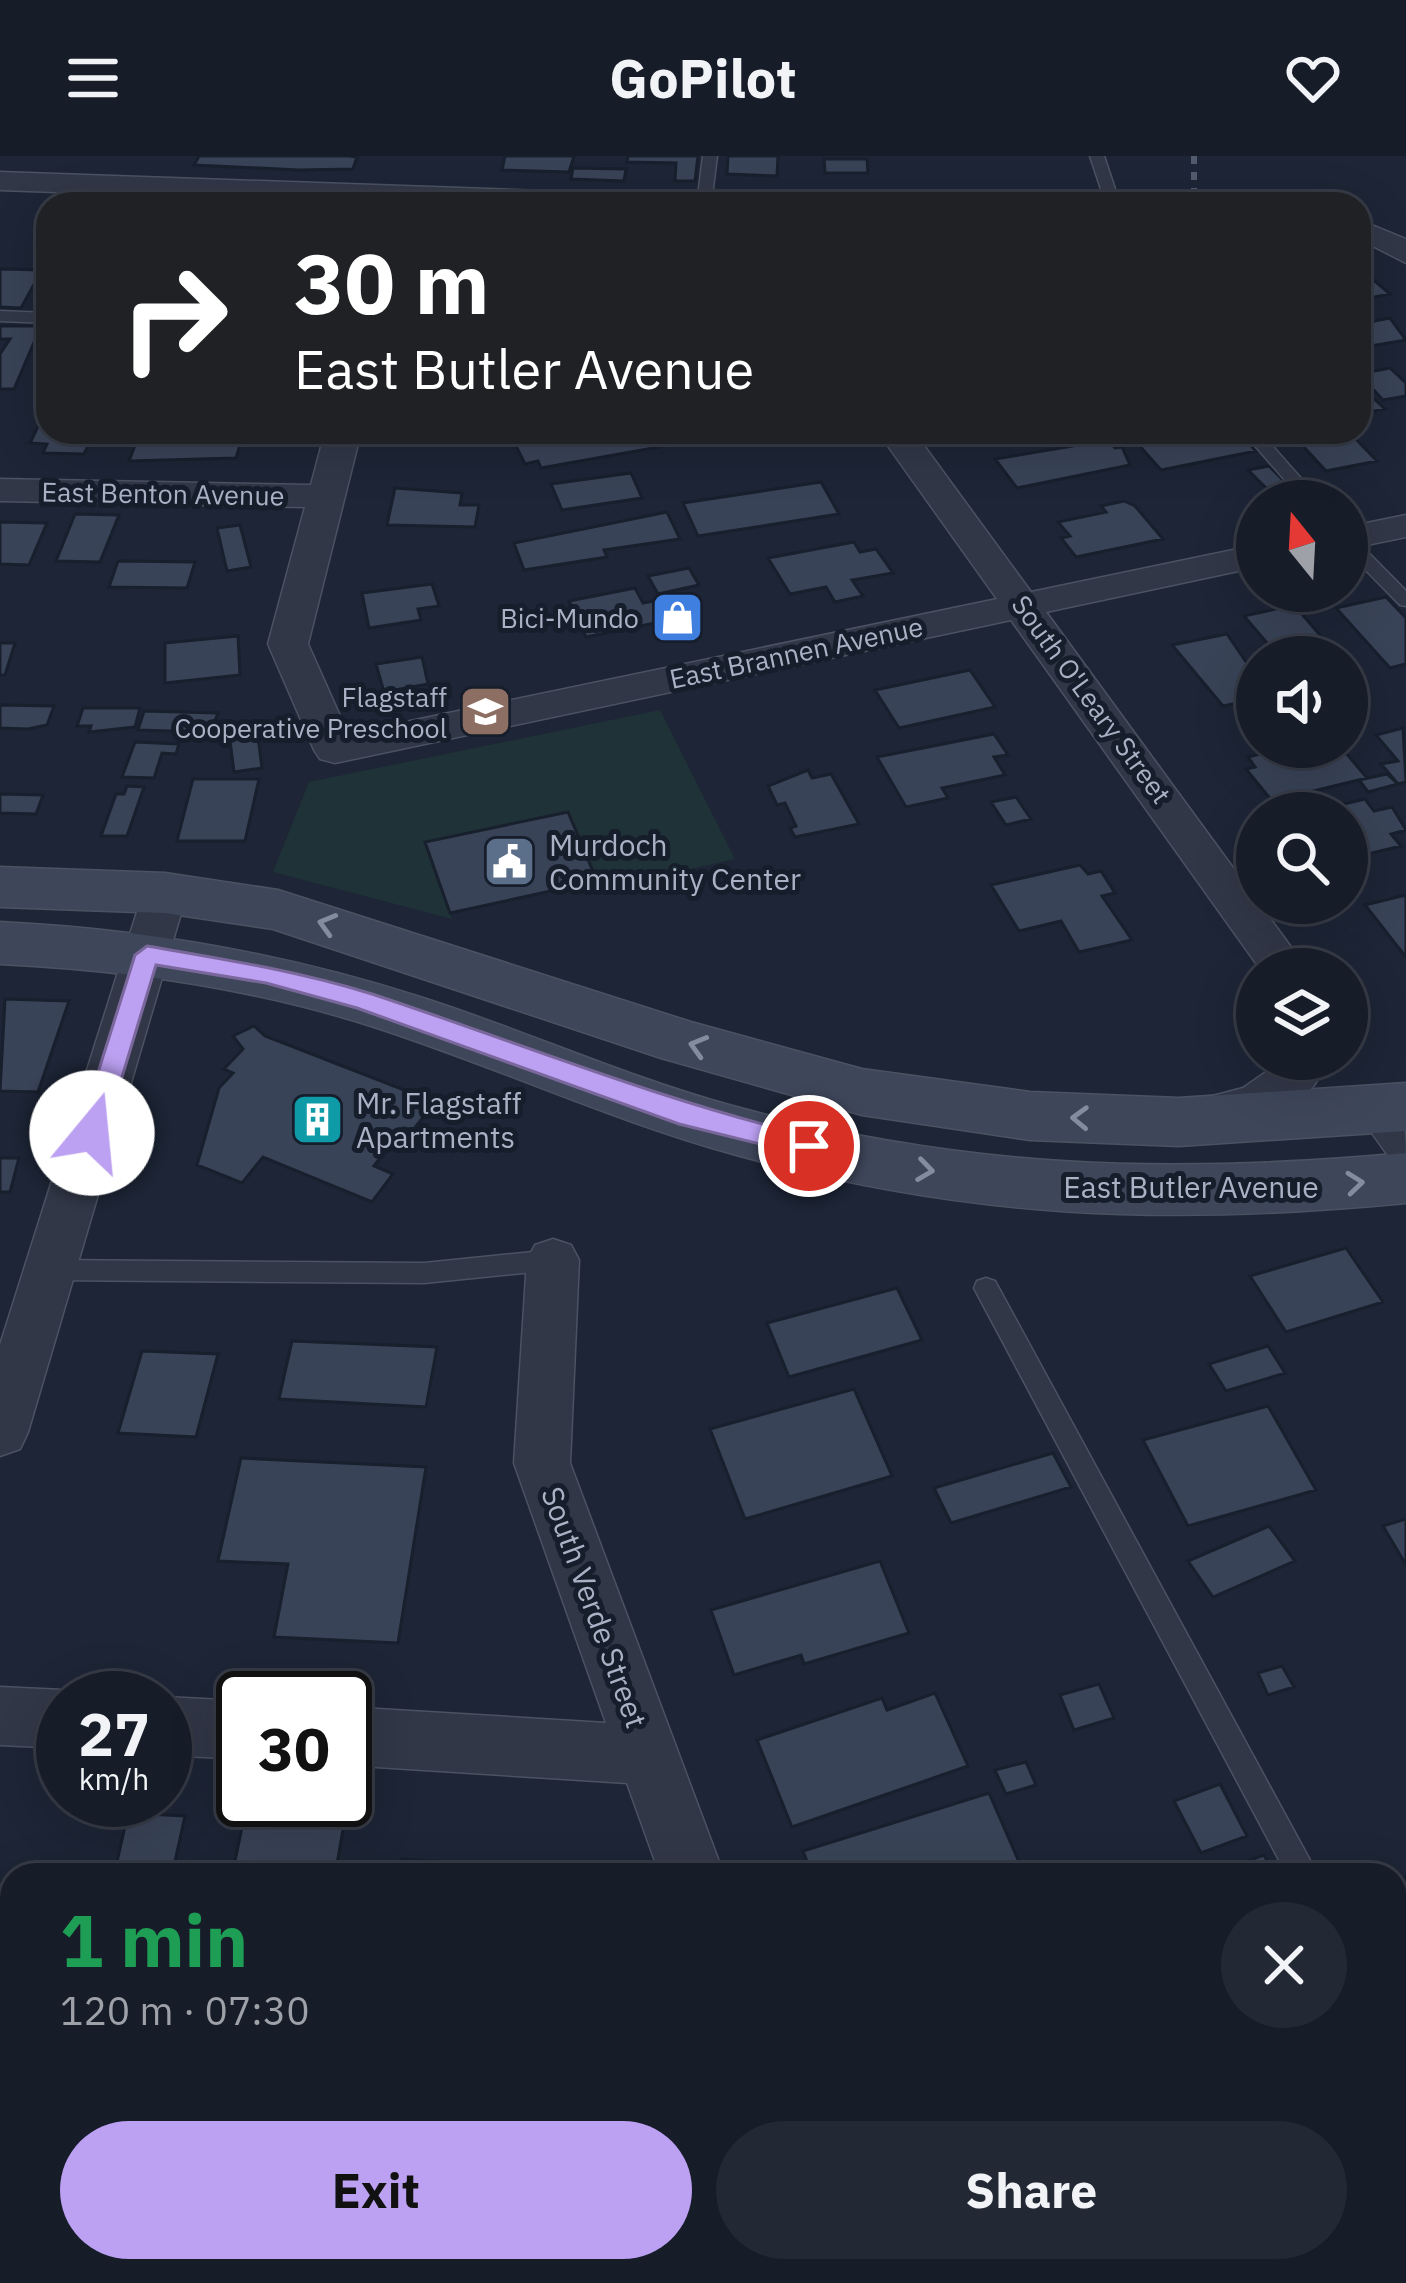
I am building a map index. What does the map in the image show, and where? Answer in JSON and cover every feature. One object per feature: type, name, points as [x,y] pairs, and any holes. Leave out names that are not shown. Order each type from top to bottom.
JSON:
[{"type":"main road","points":[[0,887],[165,893],[278,910],[682,1042],[862,1092],[1030,1116],[1179,1122],[1398,1121]]},
{"type":"main road","name":"East Butler Avenue","points":[[0,943],[147,955],[266,974],[363,1001],[688,1117],[889,1165],[1095,1192],[1276,1191],[1406,1178]]},
{"type":"street","points":[[0,181],[469,192]]},
{"type":"street","points":[[1371,233],[1406,254]]},
{"type":"street","points":[[326,496],[341,444]]},
{"type":"street","name":"South O'Leary Street","points":[[905,444],[1269,948]]},
{"type":"street","name":"East Benton Avenue","points":[[0,490],[326,496]]},
{"type":"street","name":"East Brannen Avenue","points":[[326,496],[288,644],[335,749],[1236,560]]},
{"type":"street","points":[[1368,534],[1406,526]]},
{"type":"street","points":[[0,1432],[165,893]]},
{"type":"street","points":[[1179,1122],[1257,1102],[1290,1080]]},
{"type":"street","name":"South Verde Street","points":[[553,1260],[542,1463],[688,1863]]},
{"type":"street","points":[[0,1715],[36,1717]]},
{"type":"street","points":[[372,1738],[649,1755]]},
{"type":"lane","points":[[706,192],[710,156]]},
{"type":"lane","points":[[1097,156],[1109,192]]},
{"type":"lane","points":[[0,316],[36,318]]},
{"type":"lane","points":[[1262,444],[1293,480]]},
{"type":"lane","points":[[1368,561],[1406,602]]},
{"type":"lane","points":[[50,1270],[424,1273],[553,1260]]},
{"type":"lane","points":[[986,1288],[1297,1863]]},
{"type":"green space","points":[[660,710],[735,859],[600,889],[567,812],[426,842],[452,919],[273,872],[309,782]]},
{"type":"building","points":[[199,156],[357,157],[353,169],[299,170],[194,165]]},
{"type":"building","points":[[505,156],[574,156],[569,172],[502,170]]},
{"type":"building","points":[[628,156],[698,156],[695,181],[675,181],[676,163],[627,162]]},
{"type":"building","points":[[728,156],[778,156],[777,176],[727,174]]},
{"type":"building","points":[[824,159],[867,159],[868,173],[825,173]]},
{"type":"building","points":[[573,168],[626,169],[624,181],[571,179]]},
{"type":"building","points":[[0,269],[36,270],[36,281],[21,308],[0,307]]},
{"type":"building","points":[[1371,278],[1390,294],[1371,298]]},
{"type":"building","points":[[1390,318],[1406,340],[1371,346],[1371,322]]},
{"type":"building","points":[[0,326],[36,326],[36,338],[14,389],[0,389],[0,354],[10,339],[0,339]]},
{"type":"building","points":[[1390,368],[1406,383],[1406,396],[1383,400],[1371,387],[1371,372]]},
{"type":"building","points":[[1371,396],[1385,409],[1371,412]]},
{"type":"building","points":[[47,444],[89,444],[84,454],[43,453]]},
{"type":"building","points":[[135,444],[240,444],[236,458],[129,461]]},
{"type":"building","points":[[515,444],[676,444],[541,468],[538,461],[525,464]]},
{"type":"building","points":[[1112,444],[1122,447],[1130,465],[1017,488],[995,459]]},
{"type":"building","points":[[1138,444],[1249,444],[1256,451],[1161,470]]},
{"type":"building","points":[[1301,444],[1361,444],[1377,461],[1326,471]]},
{"type":"building","points":[[1269,466],[1283,480],[1258,480],[1248,470]]},
{"type":"building","points":[[631,473],[642,498],[562,510],[551,484]]},
{"type":"building","points":[[821,482],[839,514],[698,536],[683,503]]},
{"type":"building","points":[[395,488],[462,493],[460,505],[479,505],[475,527],[387,525]]},
{"type":"building","points":[[1124,501],[1135,506],[1163,539],[1076,557],[1061,538],[1070,536],[1058,522],[1106,512],[1101,506]]},
{"type":"building","points":[[667,512],[680,539],[604,550],[607,557],[524,570],[514,543]]},
{"type":"building","points":[[75,514],[119,515],[100,562],[56,561]]},
{"type":"building","points":[[0,522],[47,523],[29,565],[0,564]]},
{"type":"building","points":[[240,525],[251,567],[227,571],[217,528]]},
{"type":"building","points":[[854,542],[860,552],[876,549],[893,573],[852,580],[863,596],[835,602],[826,587],[790,594],[768,558]]},
{"type":"building","points":[[118,561],[195,562],[187,588],[109,587]]},
{"type":"building","points":[[689,568],[699,585],[658,594],[648,576]]},
{"type":"building","points":[[432,584],[439,606],[418,609],[421,620],[369,628],[362,593]]},
{"type":"building","points":[[635,588],[643,603],[659,600],[670,620],[586,637],[569,601]]},
{"type":"building","points":[[1386,597],[1406,618],[1406,664],[1390,668],[1368,644],[1368,636],[1361,636],[1340,612],[1368,612],[1368,601]]},
{"type":"building","points":[[1300,612],[1321,636],[1261,636],[1244,616]]},
{"type":"building","points":[[1227,634],[1236,647],[1236,703],[1223,706],[1172,645]]},
{"type":"building","points":[[238,636],[240,675],[165,683],[165,643]]},
{"type":"building","points":[[0,643],[15,643],[5,675],[0,675]]},
{"type":"building","points":[[422,657],[428,684],[384,692],[376,664]]},
{"type":"building","points":[[970,670],[995,707],[899,728],[875,690]]},
{"type":"building","points":[[0,705],[54,706],[47,725],[28,729],[0,728]]},
{"type":"building","points":[[83,708],[140,708],[135,727],[89,732],[91,726],[77,726]]},
{"type":"building","points":[[144,711],[218,713],[213,726],[201,726],[199,732],[138,730]]},
{"type":"building","points":[[249,722],[250,729],[257,729],[262,768],[234,772],[228,725]]},
{"type":"building","points":[[1403,728],[1406,782],[1398,784],[1381,764],[1398,761],[1376,735]]},
{"type":"building","points":[[994,734],[1008,755],[994,757],[1005,775],[942,788],[948,798],[906,807],[877,757]]},
{"type":"building","points":[[135,742],[179,744],[176,754],[162,753],[154,778],[122,777]]},
{"type":"building","points":[[1359,768],[1367,778],[1309,792],[1265,792],[1246,769]]},
{"type":"building","points":[[808,770],[812,778],[831,774],[859,824],[795,837],[790,828],[796,826],[785,803],[777,805],[768,786]]},
{"type":"building","points":[[1387,774],[1398,784],[1368,792],[1359,780]]},
{"type":"building","points":[[193,779],[259,779],[245,841],[177,841]]},
{"type":"building","points":[[127,786],[144,787],[127,836],[101,836],[116,794],[124,794]]},
{"type":"building","points":[[0,794],[43,795],[36,814],[0,813]]},
{"type":"building","points":[[1016,797],[1031,819],[1006,825],[991,802]]},
{"type":"building","points":[[1368,803],[1374,811],[1392,807],[1406,830],[1391,834],[1401,846],[1368,854]]},
{"type":"building","name":"Murdoch Community Center","points":[[568,812],[597,881],[450,913],[425,842]]},
{"type":"building","points":[[1080,865],[1088,874],[1101,871],[1115,893],[1102,896],[1132,940],[1079,952],[1061,921],[1019,931],[991,885]]},
{"type":"building","points":[[1406,895],[1406,956],[1368,909],[1368,904]]},
{"type":"building","points":[[5,999],[69,1001],[38,1092],[0,1091]]},
{"type":"building","name":"Mr. Flagstaff Apartments","points":[[254,1026],[265,1036],[412,1093],[405,1101],[429,1110],[413,1130],[404,1128],[374,1166],[393,1174],[372,1202],[263,1157],[242,1183],[197,1165],[219,1088],[233,1073],[224,1069],[243,1049],[233,1036]]},
{"type":"building","points":[[0,1158],[19,1158],[10,1192],[0,1192]]},
{"type":"building","points":[[1346,1248],[1383,1302],[1286,1332],[1250,1276]]},
{"type":"building","points":[[897,1288],[922,1340],[789,1377],[767,1323]]},
{"type":"building","points":[[292,1341],[437,1347],[426,1407],[279,1399]]},
{"type":"building","points":[[1268,1346],[1285,1373],[1226,1391],[1209,1364]]},
{"type":"building","points":[[142,1351],[218,1354],[196,1437],[118,1433]]},
{"type":"building","points":[[854,1389],[892,1476],[745,1519],[710,1429]]},
{"type":"building","points":[[1268,1406],[1316,1490],[1188,1526],[1143,1440]]},
{"type":"building","points":[[1053,1453],[1071,1487],[951,1523],[934,1488]]},
{"type":"building","points":[[241,1458],[426,1467],[398,1643],[274,1637],[288,1564],[218,1561]]},
{"type":"building","points":[[1406,1519],[1406,1565],[1383,1526]]},
{"type":"building","points":[[1269,1526],[1295,1561],[1213,1597],[1188,1561]]},
{"type":"building","points":[[880,1561],[909,1633],[804,1664],[801,1655],[734,1675],[711,1610]]},
{"type":"building","points":[[1282,1666],[1294,1687],[1268,1695],[1258,1673]]},
{"type":"building","points":[[1099,1684],[1114,1718],[1074,1730],[1060,1695]]},
{"type":"building","points":[[935,1693],[968,1766],[792,1827],[757,1740],[882,1698],[887,1710]]},
{"type":"building","points":[[1026,1762],[1036,1785],[1006,1794],[995,1770]]},
{"type":"building","points":[[1220,1784],[1247,1836],[1201,1853],[1174,1801]]},
{"type":"building","points":[[989,1793],[1020,1863],[808,1863],[803,1851]]},
{"type":"building","points":[[125,1827],[183,1827],[175,1863],[117,1863]]},
{"type":"building","points":[[242,1827],[343,1827],[337,1863],[235,1863]]},
{"type":"building","points":[[1264,1855],[1268,1863],[1242,1863]]},
{"type":"building","points":[[402,1859],[467,1863],[401,1863]]},
{"type":"railway","points":[[1194,156],[1194,192]]},
{"type":"place","name":"Bici-Mundo","points":[[678,617]]},
{"type":"place","name":"Flagstaff Cooperative Preschool","points":[[486,712]]},
{"type":"place","name":"Murdoch Community Center","points":[[510,861]]},
{"type":"place","name":"Mr. Flagstaff Apartments","points":[[317,1119]]},
{"type":"route","points":[[92,1133],[147,955],[266,974],[363,1001],[688,1117],[809,1146]]}]
